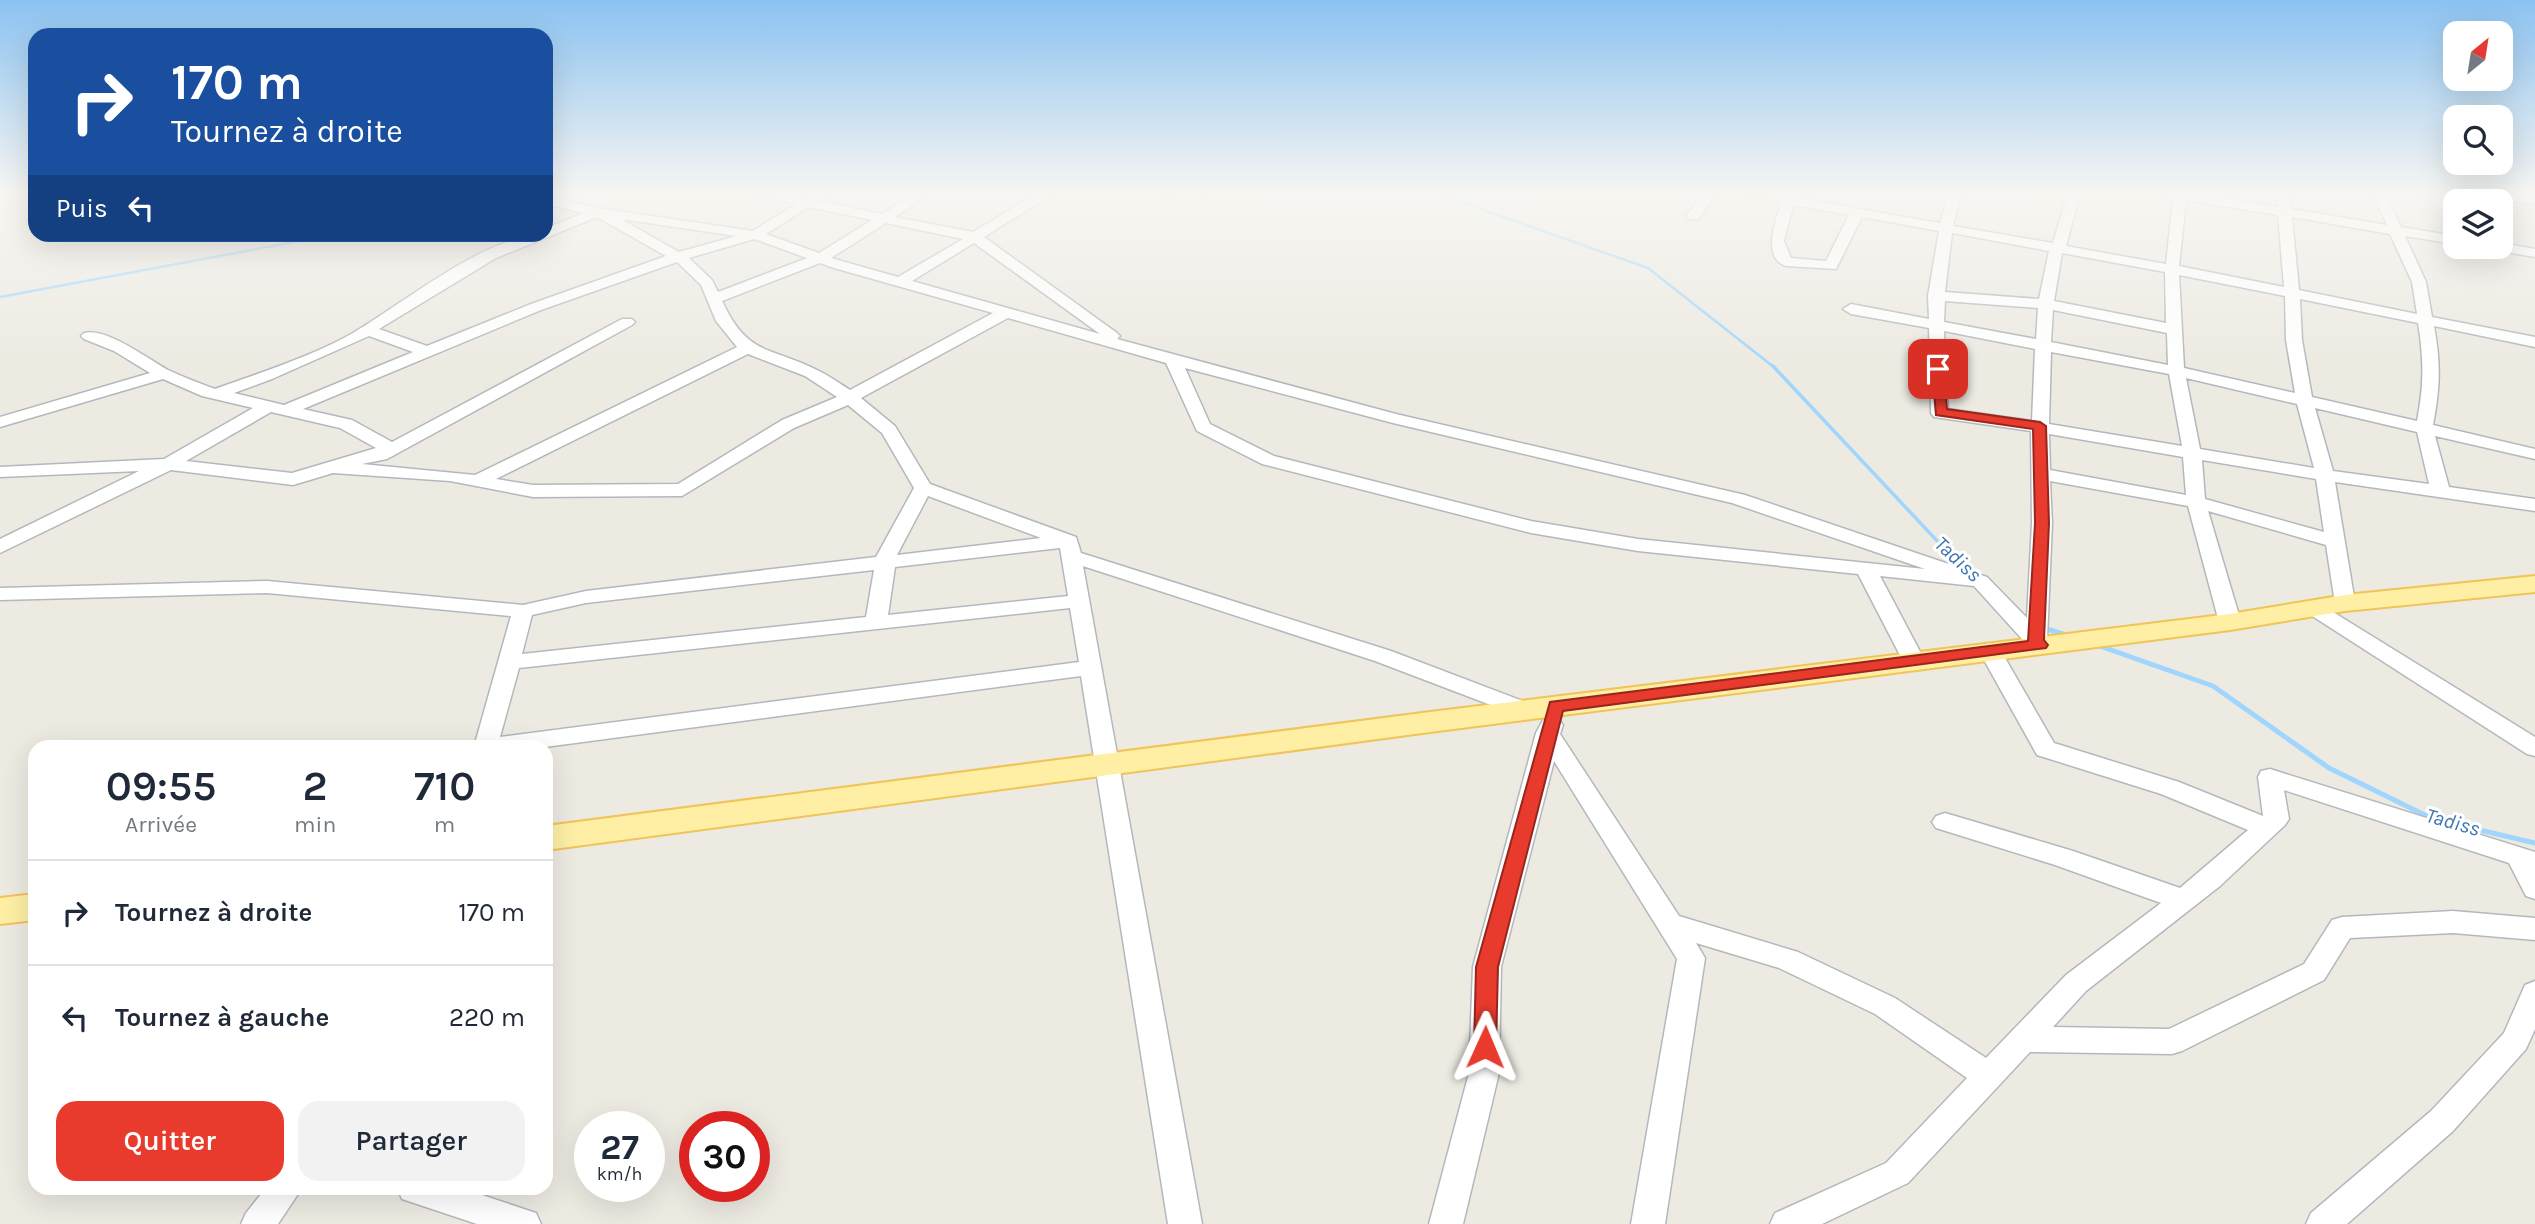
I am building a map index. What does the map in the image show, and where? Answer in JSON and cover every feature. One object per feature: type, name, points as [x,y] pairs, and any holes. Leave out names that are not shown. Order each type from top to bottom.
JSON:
[{"type":"main road","points":[[553,837],[1525,710],[1552,720],[2038,643],[2230,622],[2345,603],[2535,584]]},
{"type":"main road","points":[[0,911],[28,907]]},
{"type":"street","points":[[215,394],[266,376],[367,330],[413,300],[504,250]]},
{"type":"street","points":[[666,250],[678,257],[707,283],[724,321],[747,348],[811,373],[849,397],[889,430],[923,488],[1070,548],[1383,656],[1525,710]]},
{"type":"street","points":[[0,547],[277,408],[427,352],[536,307],[702,250]]},
{"type":"street","points":[[798,250],[1173,360],[1393,418],[1738,499],[1980,581],[2038,643]]},
{"type":"street","points":[[714,299],[821,258],[833,250]]},
{"type":"street","points":[[900,282],[953,250]]},
{"type":"street","points":[[993,250],[1126,346]]},
{"type":"street","points":[[1781,250],[1786,262],[1831,266],[1839,250]]},
{"type":"street","points":[[1941,250],[1935,296],[1941,412],[2040,426],[2325,475],[2440,489],[2535,505]]},
{"type":"street","points":[[2038,643],[2043,344],[2046,304],[2054,254],[2057,250]]},
{"type":"street","points":[[2064,250],[2535,342]]},
{"type":"street","points":[[2174,250],[2172,269],[2176,371],[2192,452],[2196,502],[2230,622]]},
{"type":"street","points":[[2289,250],[2294,340],[2304,400],[2325,475],[2345,603]]},
{"type":"street","points":[[2406,250],[2418,282],[2431,350],[2432,388],[2424,427],[2440,489]]},
{"type":"street","points":[[2517,250],[2535,253]]},
{"type":"street","points":[[1935,296],[2046,304],[2176,330]]},
{"type":"street","points":[[1852,309],[2176,371],[2535,454]]},
{"type":"street","points":[[332,467],[478,481],[533,491],[682,490],[788,424],[849,397],[1007,312]]},
{"type":"street","points":[[358,469],[627,322]]},
{"type":"street","points":[[367,330],[427,352]]},
{"type":"street","points":[[89,336],[120,348],[164,374],[215,394],[346,424],[391,449]]},
{"type":"street","points":[[478,481],[747,348]]},
{"type":"street","points":[[1173,360],[1203,427],[1268,460],[1531,527],[1639,545],[1980,581]]},
{"type":"street","points":[[0,422],[164,374]]},
{"type":"street","points":[[0,472],[168,464],[293,479],[391,449]]},
{"type":"street","points":[[2041,474],[2196,502],[2335,541]]},
{"type":"street","points":[[876,623],[885,563],[923,488]]},
{"type":"street","points":[[0,594],[267,587],[523,611],[586,597],[885,563],[1070,548]]},
{"type":"street","points":[[1070,548],[1185,1224]]},
{"type":"street","points":[[1866,570],[1914,661]]},
{"type":"street","points":[[509,662],[1079,601]]},
{"type":"street","points":[[2313,608],[2535,748]]},
{"type":"street","points":[[488,740],[523,611]]},
{"type":"street","points":[[1990,651],[2045,749],[2170,788],[2266,827]]},
{"type":"street","points":[[540,740],[1090,668]]},
{"type":"street","points":[[1552,720],[1691,958],[1648,1224]]},
{"type":"street","points":[[1446,1224],[1485,1073],[1487,967],[1552,720]]},
{"type":"street","points":[[1787,1224],[1897,1173],[2076,983],[2211,880],[2276,819],[2270,777],[2527,859],[2535,889]]},
{"type":"street","points":[[1945,822],[2064,858],[2184,900]]},
{"type":"street","points":[[2022,1039],[2172,1042],[2314,972],[2342,928],[2454,922],[2535,929]]},
{"type":"street","points":[[1670,924],[1788,960],[1885,1006],[1987,1075]]},
{"type":"street","points":[[2323,1224],[2442,1121],[2516,1040],[2535,993]]},
{"type":"street","points":[[258,1224],[281,1195]]},
{"type":"street","points":[[435,1195],[524,1224]]},
{"type":"waterway","name":"Tadiss","points":[[0,297],[251,250]]},
{"type":"waterway","name":"Tadiss","points":[[1597,250],[1648,268],[1775,368]]},
{"type":"waterway","name":"Tadiss","points":[[1775,368],[1956,561],[1973,574]]},
{"type":"waterway","name":"Tadiss","points":[[2044,628],[2069,636]]},
{"type":"waterway","name":"Tadiss","points":[[2097,645],[2213,686],[2329,768],[2433,819],[2535,843]]},
{"type":"route","points":[[1485,1047],[1487,967],[1556,706],[2040,645],[2036,640],[2042,523],[2040,426],[1941,412],[1938,369]]}]
